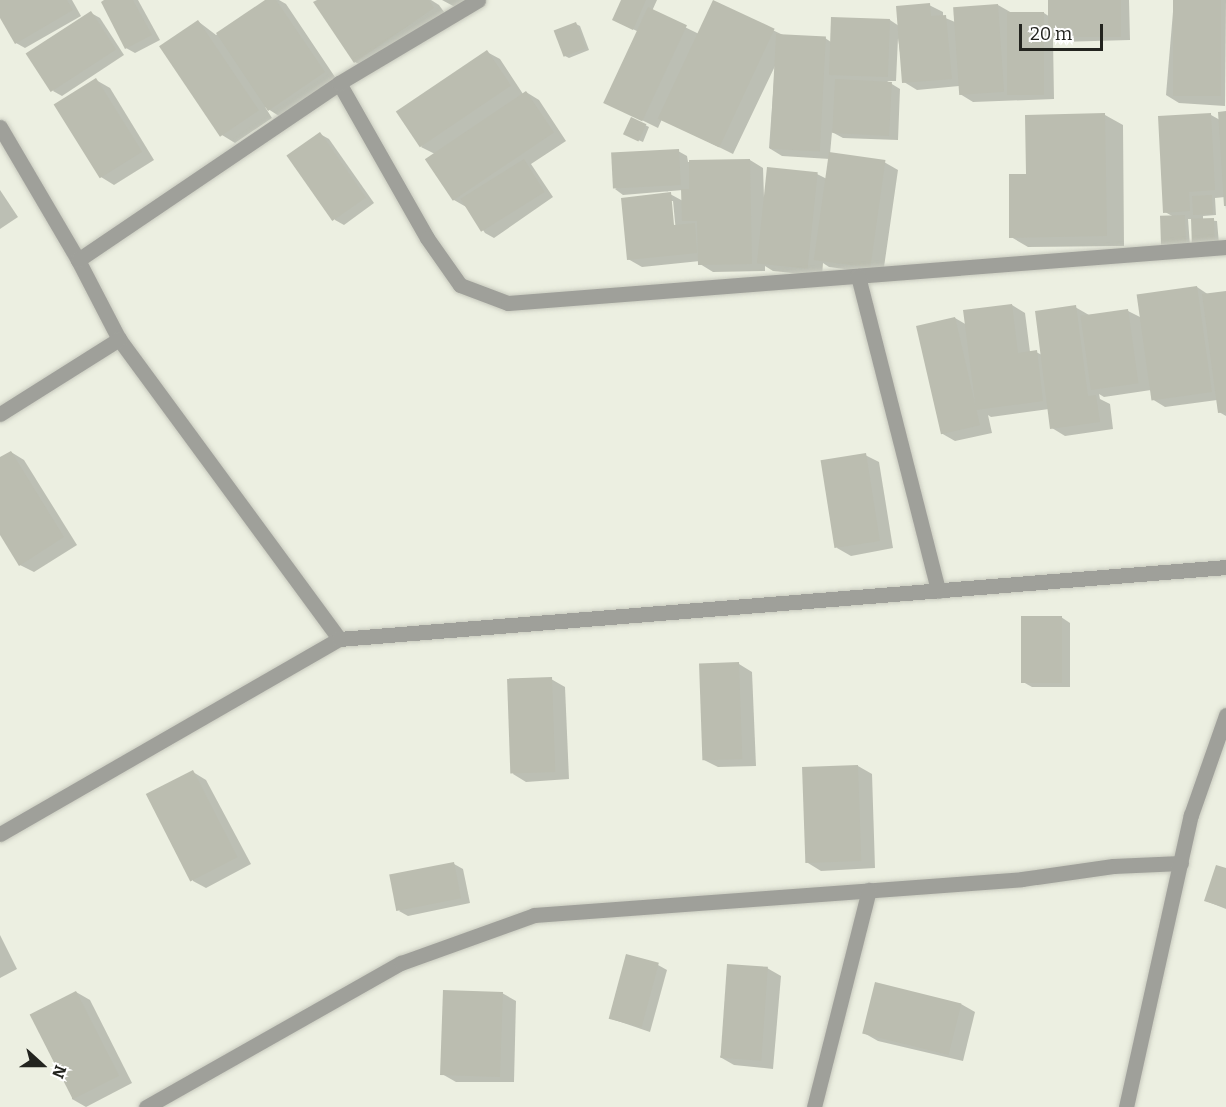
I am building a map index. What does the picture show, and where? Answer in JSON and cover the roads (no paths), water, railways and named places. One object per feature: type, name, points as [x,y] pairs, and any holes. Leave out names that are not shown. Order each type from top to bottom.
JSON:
[{"type":"street","points":[[78,260],[339,83],[478,0]]},
{"type":"street","points":[[339,83],[427,238],[460,285],[508,303],[1226,247]]},
{"type":"street","points":[[0,127],[78,260],[119,339],[339,639]]},
{"type":"street","points":[[858,276],[938,591]]},
{"type":"street","points":[[0,414],[119,339]]},
{"type":"street","points":[[0,834],[339,639],[1226,567]]},
{"type":"street","points":[[1126,1107],[1191,815],[1226,715]]},
{"type":"street","points":[[146,1107],[401,963],[534,915],[1022,879],[1113,866],[1181,863]]},
{"type":"street","points":[[813,1107],[869,890]]}]
